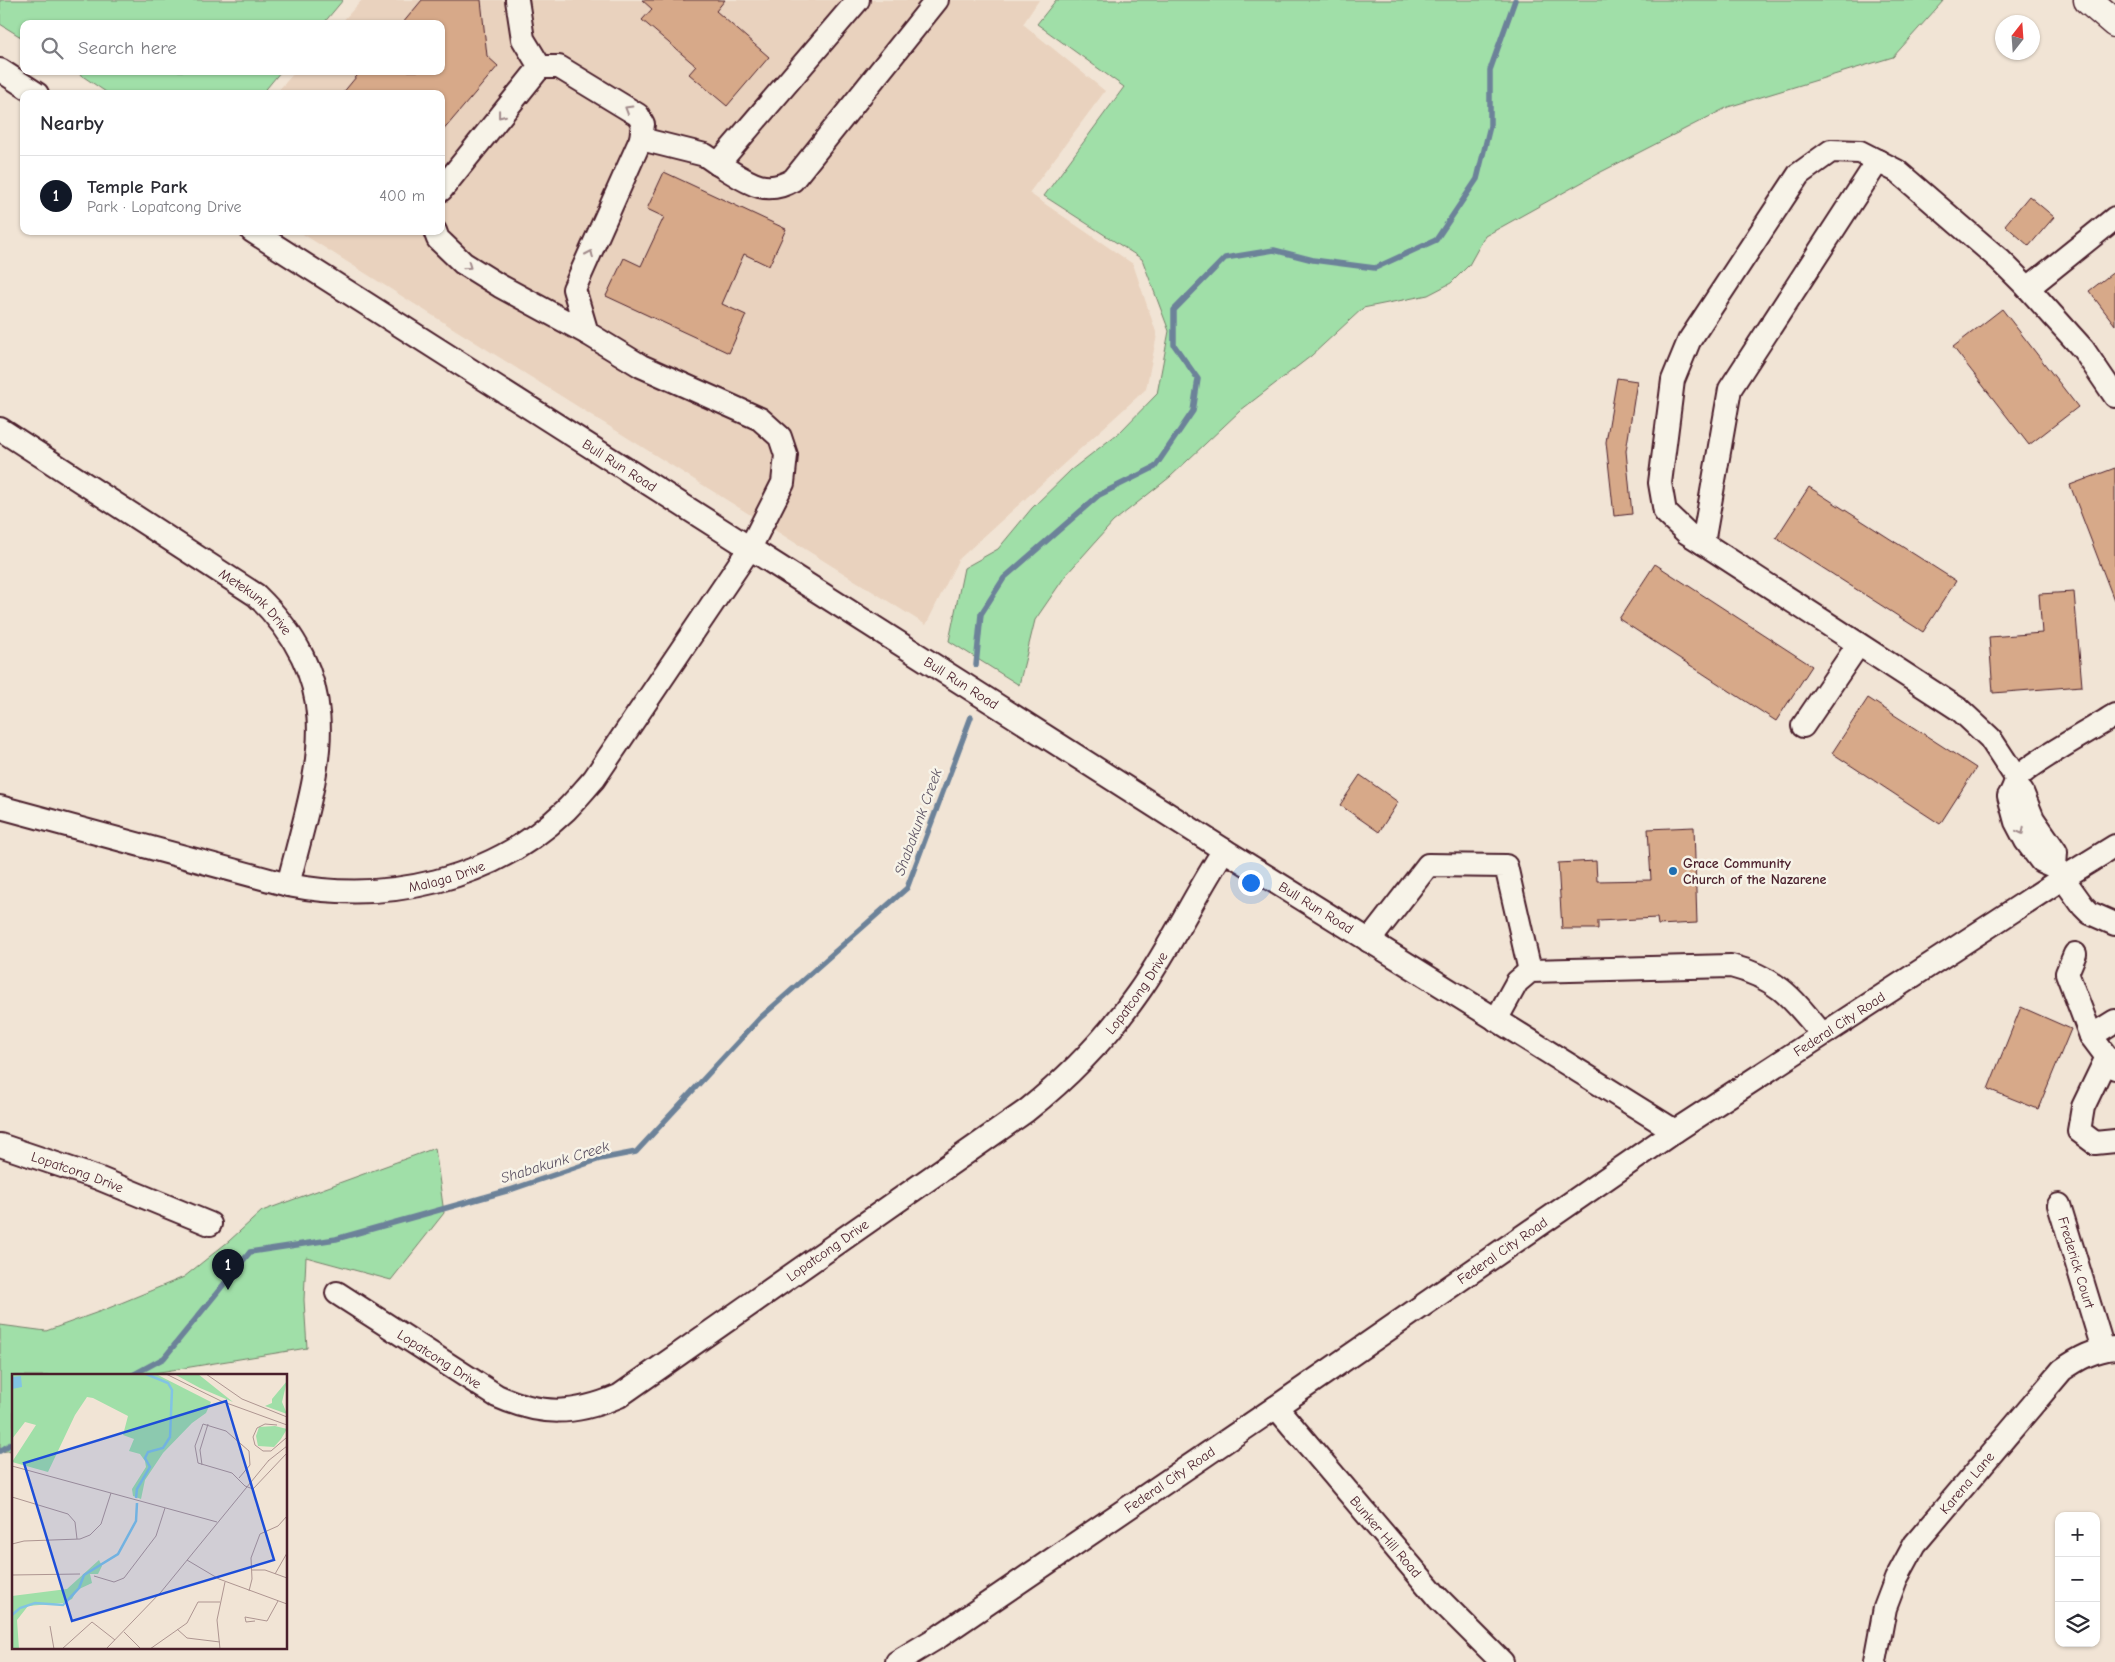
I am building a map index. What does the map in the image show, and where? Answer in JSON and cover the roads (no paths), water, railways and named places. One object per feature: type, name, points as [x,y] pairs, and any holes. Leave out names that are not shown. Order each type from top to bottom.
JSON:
[{"type":"highway","points":[[2088,0],[2115,23]]},
{"type":"street","points":[[517,0],[523,39],[540,67]]},
{"type":"street","points":[[718,164],[858,0]]},
{"type":"street","points":[[640,139],[705,155],[757,186],[767,189],[783,186],[792,180],[937,0]]},
{"type":"street","points":[[538,308],[559,300],[574,289],[640,139],[643,124],[638,115],[559,67],[540,67]]},
{"type":"street","points":[[445,185],[540,67]]},
{"type":"street","points":[[0,70],[31,90]]},
{"type":"street","points":[[2115,396],[2083,349],[2028,288],[2000,260],[1897,171],[1860,152],[1831,151],[1799,174],[1689,341],[1673,380],[1660,482],[1665,512],[1687,533],[1960,710],[1990,738],[2022,792],[2033,819],[2056,852],[2059,872],[2082,906],[2090,913],[2115,924]]},
{"type":"street","points":[[1703,544],[1730,389],[1878,161]]},
{"type":"street","points":[[2028,288],[2115,218]]},
{"type":"street","name":"Bull Run Road","points":[[258,235],[1224,850],[1674,1131]]},
{"type":"street","name":"Malaga Drive","points":[[0,807],[288,885],[315,890],[352,893],[390,891],[428,884],[469,871],[503,855],[536,834],[565,811],[594,779],[750,548],[783,482],[786,455],[780,437],[760,419],[641,366],[587,333],[538,308],[463,262],[438,239],[436,235]]},
{"type":"street","points":[[574,289],[587,333]]},
{"type":"street","name":"Metekunk Drive","points":[[0,428],[256,595],[276,615],[293,637],[307,665],[316,692],[320,720],[320,746],[316,772],[288,885]]},
{"type":"street","points":[[1802,726],[1858,645]]},
{"type":"street","points":[[2016,783],[2038,762],[2115,715]]},
{"type":"street","name":"Federal City Road","points":[[897,1662],[940,1636],[1276,1407],[1674,1131],[1822,1034],[2059,872],[2115,846]]},
{"type":"street","name":"Lopatcong Drive","points":[[337,1293],[497,1396],[519,1406],[542,1411],[571,1411],[595,1406],[619,1396],[1026,1111],[1056,1087],[1085,1060],[1111,1030],[1140,991],[1224,850]]},
{"type":"street","points":[[1369,941],[1428,865],[1506,866],[1530,971]]},
{"type":"street","points":[[2076,954],[2067,973],[2091,1036],[2111,1062],[2083,1107],[2079,1131],[2095,1143],[2115,1142]]},
{"type":"street","points":[[1496,1020],[1517,982],[1530,971],[1731,966],[1751,971],[1772,980],[1791,997],[1822,1034]]},
{"type":"street","points":[[2091,1036],[2115,1021]]},
{"type":"street","name":"Lopatcong Drive","points":[[0,1146],[98,1178],[210,1224]]},
{"type":"street","name":"Frederick Court","points":[[2059,1205],[2109,1349]]},
{"type":"street","name":"Karena Lane","points":[[1875,1662],[1885,1608],[1896,1579],[1915,1544],[2062,1370],[2077,1359],[2109,1349]]},
{"type":"street","name":"Bunker Hill Road","points":[[1276,1407],[1438,1598],[1502,1662]]},
{"type":"waterway","name":"Shabakunk Creek","points":[[976,665],[981,614],[1004,578],[1099,495],[1155,467],[1193,411],[1198,379],[1174,345],[1174,310],[1225,258],[1274,250],[1313,260],[1375,268],[1436,240],[1477,179],[1490,126],[1490,70],[1515,0]]},
{"type":"waterway","name":"Shabakunk Creek","points":[[135,1374],[164,1358],[250,1252],[336,1239],[510,1190],[600,1159],[636,1152],[760,1018],[907,888],[971,717]]},
{"type":"waterway","name":"Shabakunk Creek","points":[[0,1451],[12,1443]]},
{"type":"place","name":"Grace Community Church of the Nazarene","points":[[1673,871]]},
{"type":"place","name":"Temple Park","points":[[228,1290]]}]
